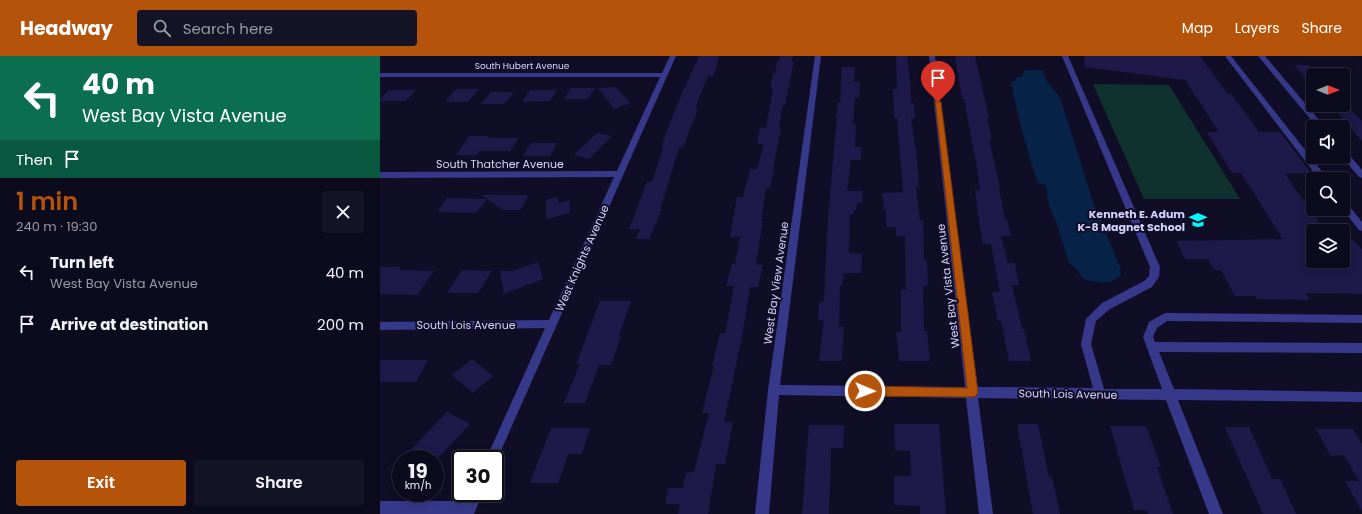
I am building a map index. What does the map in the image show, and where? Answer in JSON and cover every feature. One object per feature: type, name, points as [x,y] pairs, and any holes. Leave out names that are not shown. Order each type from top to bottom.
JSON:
[{"type":"street","name":"West Knights Avenue","points":[[496,450],[673,56]]},
{"type":"street","name":"West Bay View Avenue","points":[[762,514],[774,390],[818,56]]},
{"type":"street","name":"West Bay Vista Avenue","points":[[932,56],[986,514]]},
{"type":"street","points":[[1065,56],[1155,267],[1154,277],[1148,284],[1106,306],[1091,319],[1086,344],[1100,394]]},
{"type":"street","points":[[1228,56],[1319,172]]},
{"type":"street","points":[[1261,56],[1315,120]]},
{"type":"street","name":"South Hubert Avenue","points":[[380,75],[664,75]]},
{"type":"street","points":[[1350,161],[1362,175]]},
{"type":"street","name":"South Thatcher Avenue","points":[[380,175],[620,174]]},
{"type":"street","points":[[1350,213],[1362,228]]},
{"type":"street","points":[[1216,514],[1148,337],[1153,325],[1165,316],[1362,319]]},
{"type":"street","name":"South Lois Avenue","points":[[380,326],[552,324]]},
{"type":"street","points":[[1152,346],[1362,348]]},
{"type":"street","name":"South Lois Avenue","points":[[774,390],[1362,397]]},
{"type":"street","points":[[380,508],[468,511]]},
{"type":"green space","points":[[1093,84],[1169,85],[1240,199],[1144,199]]},
{"type":"water","points":[[1043,70],[1047,82],[1060,97],[1092,199],[1120,267],[1121,275],[1112,281],[1100,282],[1085,280],[1069,263],[1057,224],[1049,206],[1046,186],[1038,182],[1019,120],[1011,82],[1022,76],[1024,71]]},
{"type":"building","points":[[699,56],[719,56],[716,65],[718,65],[713,76],[708,76],[695,108],[698,108],[683,148],[679,148],[660,209],[662,209],[649,239],[636,239],[640,229],[629,229],[647,182],[652,182],[663,148],[661,148],[670,123]]},
{"type":"building","points":[[780,56],[793,56],[791,61],[794,61],[785,105],[783,105],[779,128],[781,128],[770,188],[766,188],[761,221],[763,221],[756,264],[763,265],[758,287],[750,287],[742,337],[724,422],[733,422],[725,464],[716,464],[708,514],[678,514],[680,504],[665,504],[668,488],[683,488],[686,473],[694,472],[709,413],[702,413],[714,366],[712,366],[720,333],[725,333],[734,286],[726,286],[732,264],[735,264],[740,237],[730,237],[737,197],[743,197],[750,169],[757,169],[764,144],[757,144],[760,128],[766,128],[773,88],[770,88],[773,74],[775,74],[777,61],[779,61]]},
{"type":"building","points":[[896,56],[907,56],[911,103],[914,103],[915,118],[911,118],[917,158],[919,187],[916,187],[920,220],[923,220],[924,260],[927,260],[928,286],[923,286],[924,331],[927,331],[930,361],[899,361],[896,332],[901,332],[901,290],[906,290],[905,236],[896,236],[896,227],[886,227],[886,210],[884,210],[882,193],[903,192],[897,118],[894,118],[893,89],[897,89]]},
{"type":"building","points":[[955,56],[975,56],[989,118],[987,118],[992,139],[989,139],[1000,187],[1005,220],[1007,220],[1011,236],[1001,236],[1008,263],[1015,263],[1019,285],[1012,285],[1031,361],[1009,361],[1001,321],[998,321],[992,292],[1000,292],[991,244],[983,244],[975,190],[980,190],[977,168],[964,99],[962,99]]},
{"type":"building","points":[[1084,56],[1200,56],[1228,94],[1232,95],[1259,132],[1280,132],[1310,172],[1285,174],[1306,204],[1306,216],[1314,216],[1320,224],[1306,224],[1306,268],[1350,268],[1350,238],[1362,249],[1362,294],[1305,293],[1310,300],[1257,299],[1255,296],[1235,296],[1221,270],[1214,270],[1208,259],[1185,259],[1176,241],[1283,239],[1241,173],[1232,173],[1207,132],[1219,132],[1185,80],[1085,67]]},
{"type":"building","points":[[1294,65],[1309,65],[1312,68],[1306,68],[1306,78]]},
{"type":"building","points":[[842,67],[855,67],[854,82],[860,82],[859,98],[855,98],[853,124],[856,124],[855,147],[861,147],[861,160],[851,160],[847,191],[863,191],[862,203],[857,203],[854,214],[850,214],[849,253],[862,254],[861,273],[844,273],[842,285],[840,285],[839,327],[844,327],[842,361],[819,361],[824,320],[818,320],[819,302],[824,302],[828,218],[836,117],[838,102],[840,102]]},
{"type":"building","points":[[616,87],[630,103],[614,109],[598,88]]},
{"type":"building","points":[[571,88],[595,88],[588,99],[564,99]]},
{"type":"building","points":[[456,89],[479,89],[468,102],[445,102]]},
{"type":"building","points":[[389,90],[416,90],[406,101],[380,101],[380,99]]},
{"type":"building","points":[[530,90],[557,90],[550,101],[522,102]]},
{"type":"building","points":[[491,92],[514,92],[504,104],[481,104]]},
{"type":"building","points":[[1350,108],[1362,121],[1362,141],[1350,127],[1350,120],[1344,120],[1337,112],[1350,112]]},
{"type":"building","points":[[597,133],[612,136],[589,159],[574,155]]},
{"type":"building","points":[[469,136],[489,136],[488,138],[519,138],[510,151],[479,151],[477,155],[456,155]]},
{"type":"building","points":[[531,143],[557,143],[550,156],[523,156]]},
{"type":"building","points":[[481,195],[529,195],[520,210],[503,210]]},
{"type":"building","points":[[558,197],[558,203],[570,200],[570,213],[546,219],[546,200]]},
{"type":"building","points":[[447,198],[487,199],[476,213],[437,212]]},
{"type":"building","points":[[538,262],[543,279],[504,294],[500,271],[513,271]]},
{"type":"building","points":[[380,267],[401,267],[399,270],[434,271],[417,295],[380,294]]},
{"type":"building","points":[[462,270],[492,271],[478,293],[447,293]]},
{"type":"building","points":[[600,301],[631,301],[611,365],[599,365],[585,403],[564,403],[580,364],[576,364]]},
{"type":"building","points":[[472,359],[493,376],[473,393],[452,375]]},
{"type":"building","points":[[380,360],[428,360],[416,382],[380,382]]},
{"type":"building","points":[[447,412],[470,424],[444,452],[444,450],[411,450]]},
{"type":"building","points":[[894,424],[939,424],[946,514],[920,514],[920,506],[894,505],[894,476],[911,476],[910,451],[895,450]]},
{"type":"building","points":[[1017,424],[1038,424],[1049,477],[1052,477],[1060,514],[1033,514]]},
{"type":"building","points":[[809,425],[844,425],[843,448],[831,448],[829,514],[802,514]]},
{"type":"building","points":[[1110,426],[1146,426],[1161,467],[1157,467],[1173,514],[1148,514],[1146,510],[1134,510]]},
{"type":"building","points":[[1225,427],[1249,427],[1272,479],[1280,479],[1296,514],[1263,514]]},
{"type":"building","points":[[551,428],[590,428],[582,454],[568,454],[558,483],[530,483]]},
{"type":"building","points":[[1316,429],[1353,429],[1362,444],[1362,511],[1345,481],[1359,481],[1344,455],[1331,456]]},
{"type":"place","name":"Kenneth E. Adum K-8 Magnet School","points":[[1198,220]]},
{"type":"route","points":[[865,391],[972,392],[938,102]]}]
